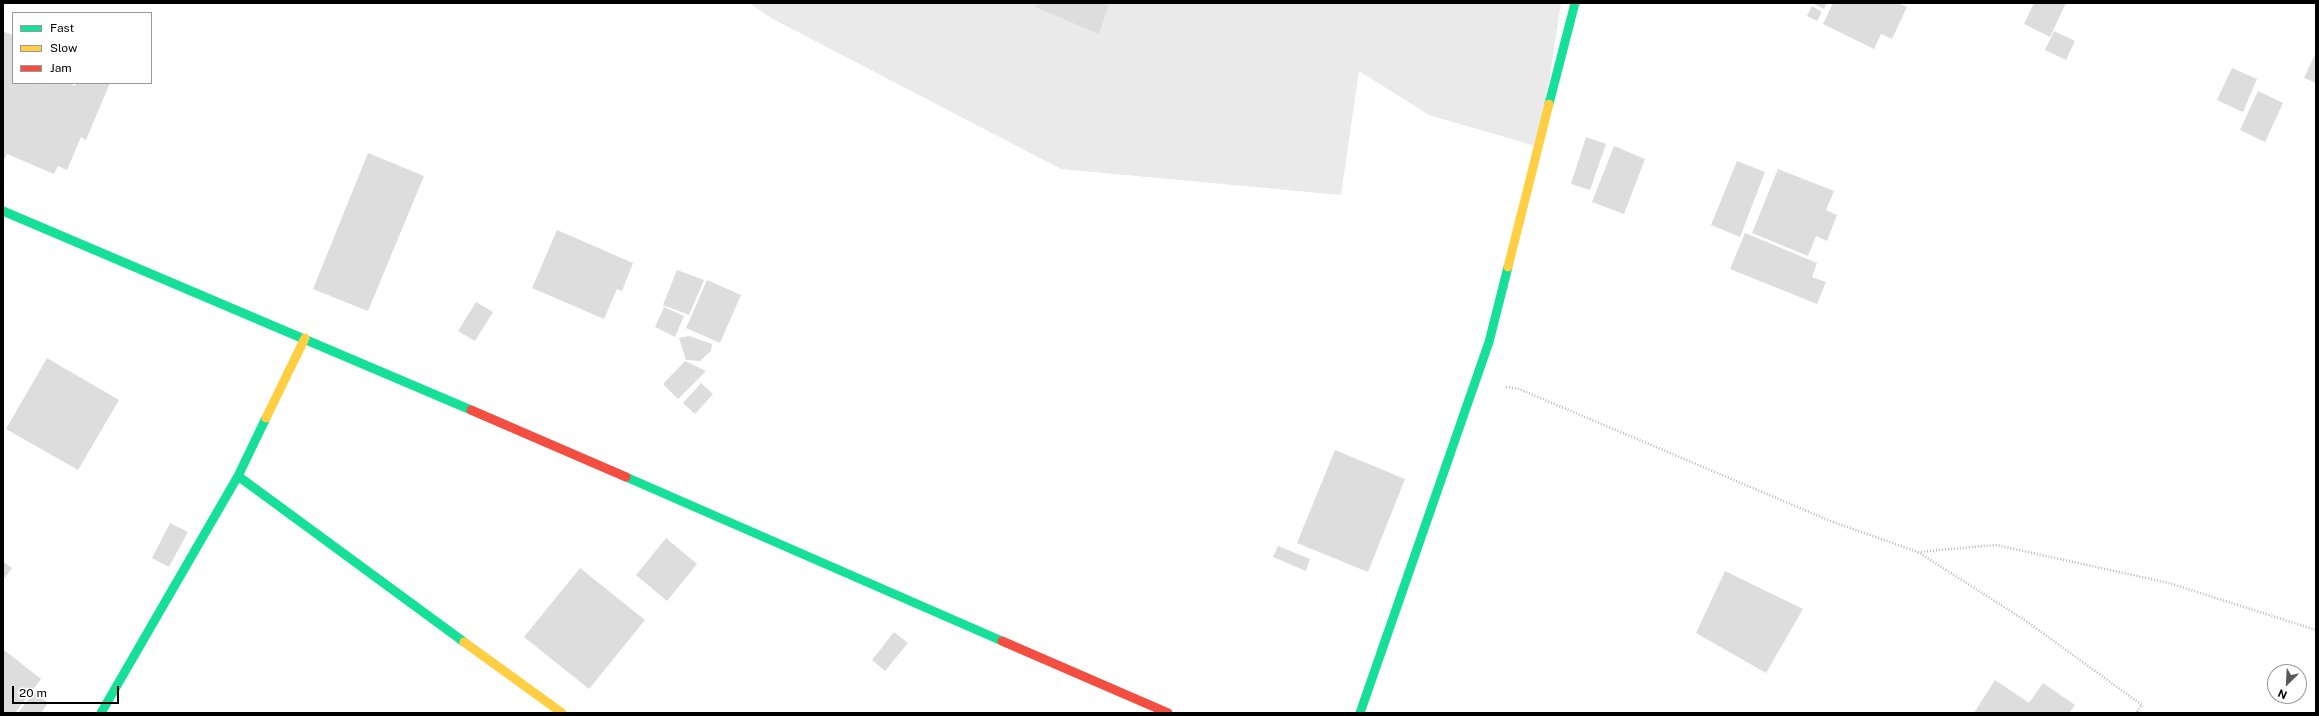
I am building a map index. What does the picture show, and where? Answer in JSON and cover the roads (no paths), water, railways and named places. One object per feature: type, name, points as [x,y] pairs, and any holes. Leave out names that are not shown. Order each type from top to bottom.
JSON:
[{"type":"street","points":[[1360,713],[1489,342],[1574,3]]},
{"type":"street","points":[[3,211],[305,338],[1168,713]]},
{"type":"street","points":[[101,713],[238,476],[305,338]]},
{"type":"street","points":[[238,476],[562,713]]}]
